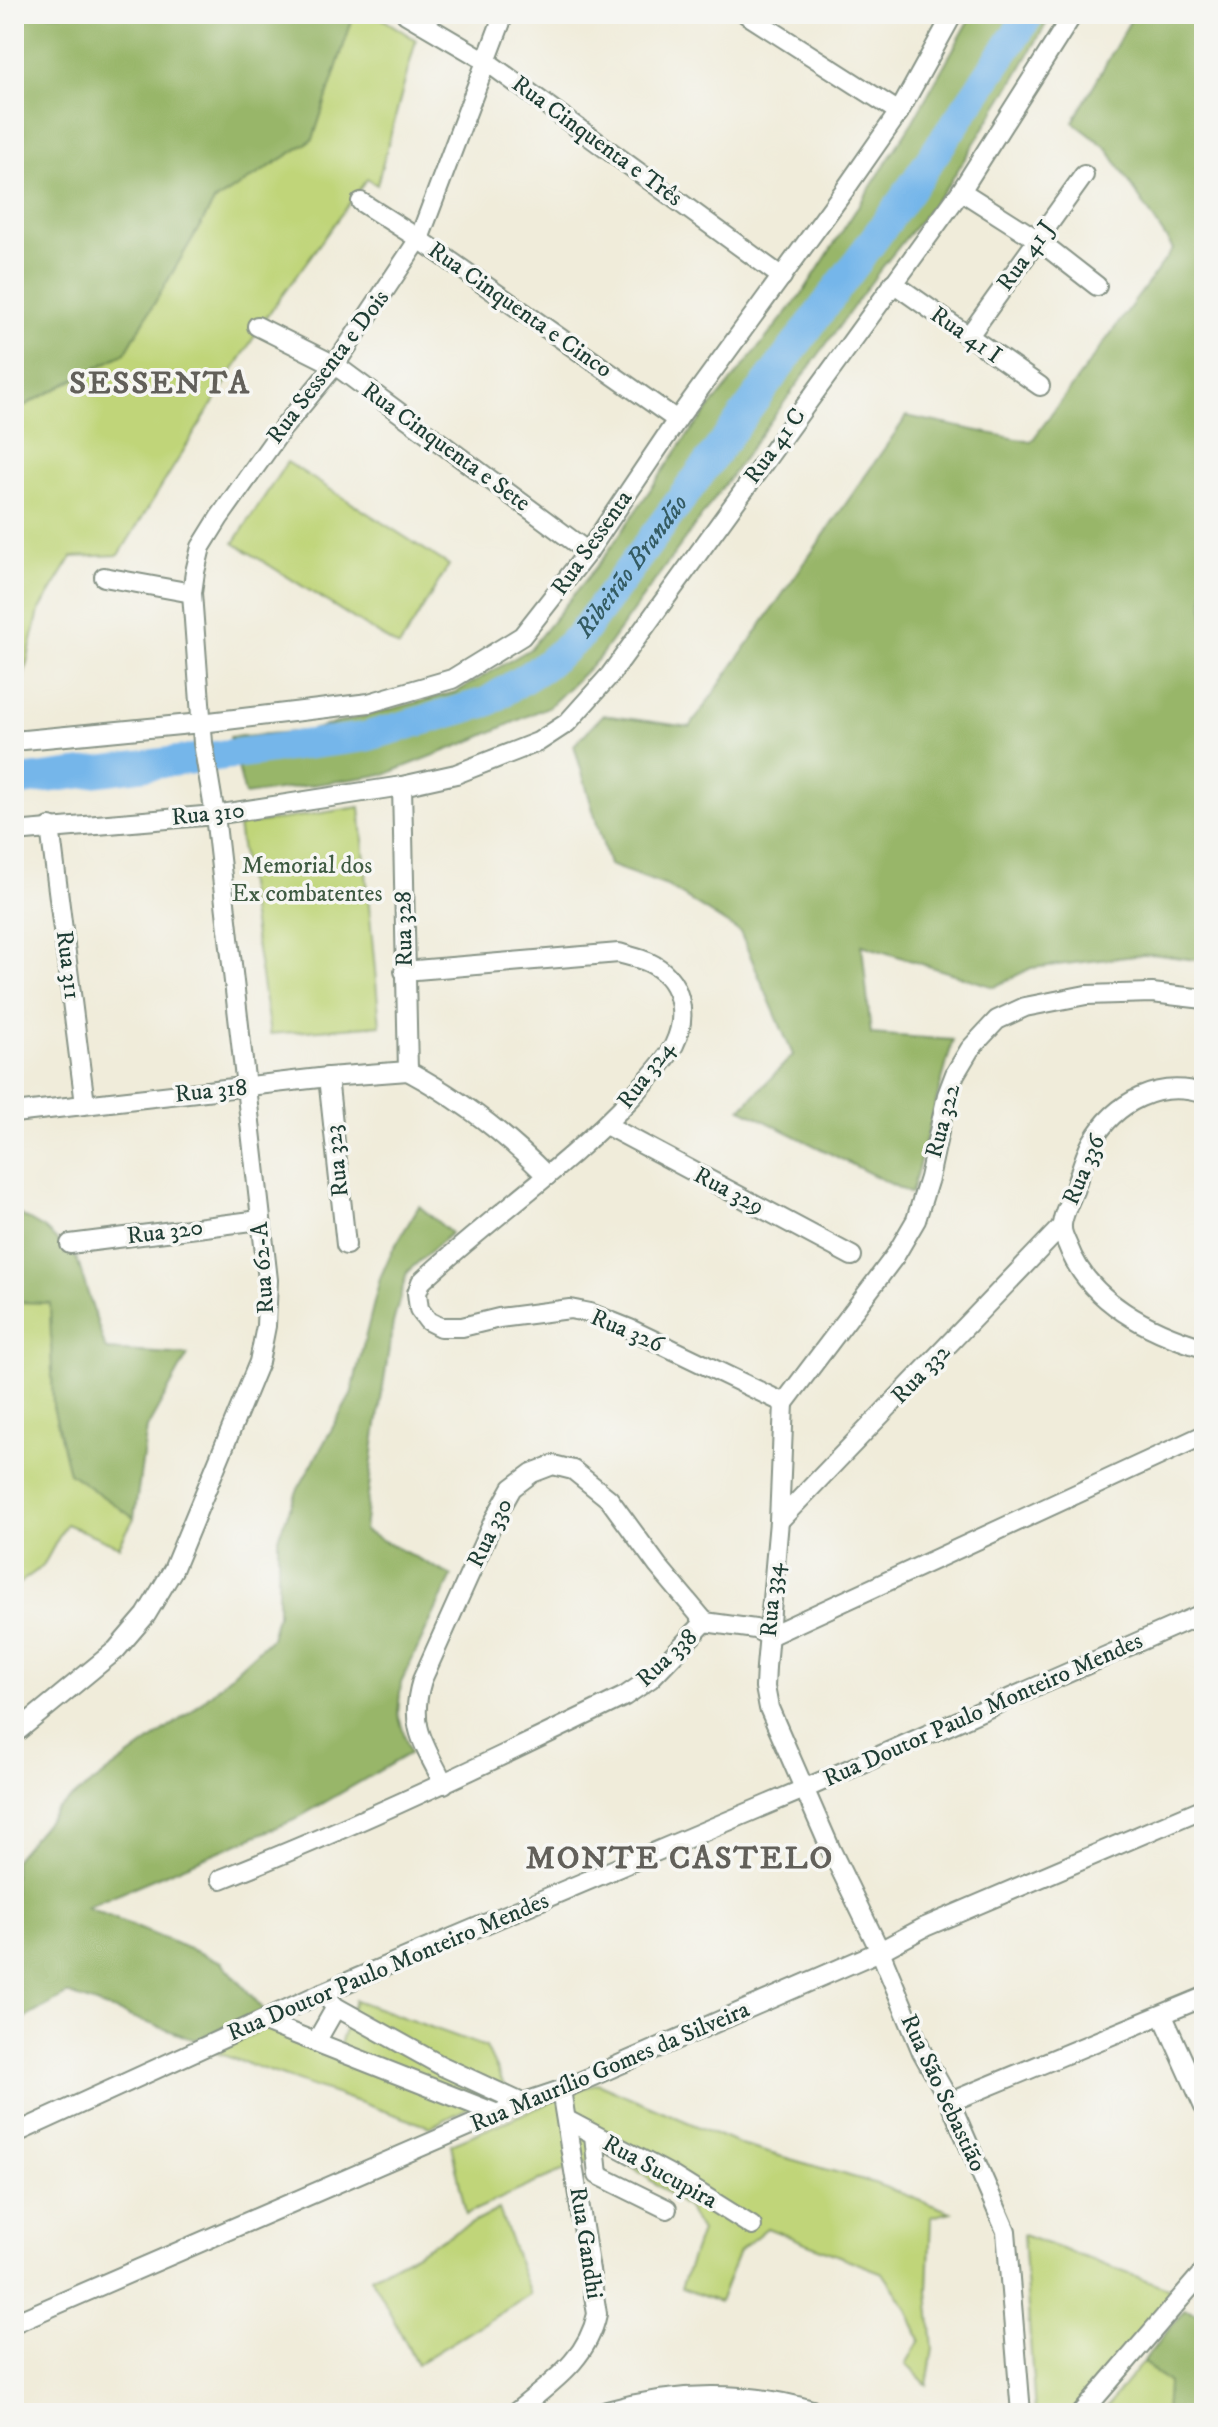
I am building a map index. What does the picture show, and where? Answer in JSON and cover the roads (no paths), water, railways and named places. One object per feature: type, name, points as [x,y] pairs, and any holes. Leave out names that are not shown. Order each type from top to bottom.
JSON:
[{"type":"main road","points":[[607,2413],[660,2403],[735,2397],[790,2405],[815,2413]]},
{"type":"main road","points":[[638,2413],[660,2403]]},
{"type":"street","name":"Rua Cinquenta e Três","points":[[406,14],[486,61],[782,277]]},
{"type":"street","name":"Rua Sessenta e Dois","points":[[211,792],[201,723],[192,593],[201,547],[283,428],[335,365],[419,239],[504,14]]},
{"type":"street","points":[[746,14],[899,112]]},
{"type":"street","name":"Rua Sessenta","points":[[14,741],[369,703],[452,679],[522,636],[588,552],[677,420],[899,112],[953,14]]},
{"type":"street","name":"Rua 41 C","points":[[402,786],[456,774],[538,742],[567,723],[610,675],[961,191],[1073,14]]},
{"type":"street","name":"Rua 41 J","points":[[968,337],[1084,175]]},
{"type":"street","points":[[961,191],[1038,240],[1097,286]]},
{"type":"street","name":"Rua Cinquenta e Cinco","points":[[361,202],[419,239],[677,420]]},
{"type":"street","name":"Rua 41 I","points":[[893,283],[1040,386]]},
{"type":"street","name":"Rua Cinquenta e Sete","points":[[257,326],[335,365],[588,552]]},
{"type":"street","points":[[104,577],[192,593]]},
{"type":"street","name":"Rua 310","points":[[14,832],[215,815],[402,786]]},
{"type":"street","name":"Rua 328","points":[[402,786],[408,1071]]},
{"type":"street","name":"Rua 62-A","points":[[14,1734],[116,1650],[146,1615],[173,1570],[259,1362],[266,1326],[268,1280],[211,792]]},
{"type":"street","name":"Rua 311","points":[[50,827],[85,1104]]},
{"type":"street","name":"Rua 324","points":[[404,971],[619,953],[649,962],[666,974],[678,991],[682,1006],[674,1045],[655,1072],[606,1125],[421,1282],[417,1293],[419,1309]]},
{"type":"street","name":"Rua 322","points":[[784,1403],[895,1256],[916,1220],[955,1074],[970,1049],[997,1020],[1025,1007],[1086,995],[1152,993],[1204,999]]},
{"type":"street","points":[[408,1071],[448,1093],[518,1146],[547,1176]]},
{"type":"street","name":"Rua 318","points":[[14,1113],[328,1077],[408,1071]]},
{"type":"street","name":"Rua 323","points":[[328,1077],[346,1245]]},
{"type":"street","name":"Rua 336","points":[[1204,1094],[1187,1088],[1163,1089],[1139,1096],[1108,1118],[1090,1144],[1061,1227],[1075,1264],[1099,1291],[1138,1322],[1204,1348]]},
{"type":"street","name":"Rua 329","points":[[606,1125],[852,1256]]},
{"type":"street","name":"Rua 320","points":[[70,1244],[260,1220]]},
{"type":"street","name":"Rua 332","points":[[779,1521],[1061,1227]]},
{"type":"street","name":"Rua 326","points":[[419,1309],[428,1321],[440,1327],[462,1327],[499,1318],[570,1309],[590,1313],[784,1403]]},
{"type":"street","name":"Rua 334","points":[[784,1403],[779,1521],[765,1687],[769,1708],[804,1789]]},
{"type":"street","points":[[769,1636],[1204,1435]]},
{"type":"street","name":"Rua 330","points":[[444,1784],[420,1736],[415,1717],[417,1697],[494,1520],[512,1488],[532,1473],[553,1465],[573,1470],[609,1499],[705,1622]]},
{"type":"street","name":"Rua Doutor Paulo Monteiro Mendes","points":[[14,2134],[262,2021],[329,2000],[1204,1613]]},
{"type":"street","name":"Rua 338","points":[[221,1879],[316,1842],[625,1696],[650,1679],[705,1622],[755,1629],[769,1636]]},
{"type":"street","name":"Rua São Sebastião","points":[[804,1789],[880,1951],[922,2052],[950,2102],[1006,2231],[1021,2413]]},
{"type":"street","name":"Rua Maurílio Gomes da Silveira","points":[[14,2323],[522,2103],[561,2090],[880,1951],[925,1927],[1204,1808]]},
{"type":"street","points":[[950,2102],[1204,1997]]},
{"type":"street","points":[[316,2042],[329,2000],[442,2066],[522,2103]]},
{"type":"street","points":[[1163,2016],[1204,2107]]},
{"type":"street","points":[[262,2021],[498,2114]]},
{"type":"street","name":"Rua Gandhi","points":[[515,2413],[570,2366],[592,2335],[597,2314],[561,2090]]},
{"type":"street","name":"Rua Sucupira","points":[[567,2120],[671,2175],[752,2226]]},
{"type":"street","points":[[594,2135],[598,2175],[667,2209]]},
{"type":"street","points":[[1082,2413],[1204,2271]]},
{"type":"waterway","name":"Ribeirão Brandão","points":[[14,782],[365,737],[487,702],[544,666],[579,637],[900,204],[1030,14]]},
{"type":"district","name":"SESSENTA","points":[[160,384]]},
{"type":"district","name":"MONTE CASTELO","points":[[680,1859]]},
{"type":"park label","name":"Memorial dos Ex combatentes","points":[[307,880]]}]
